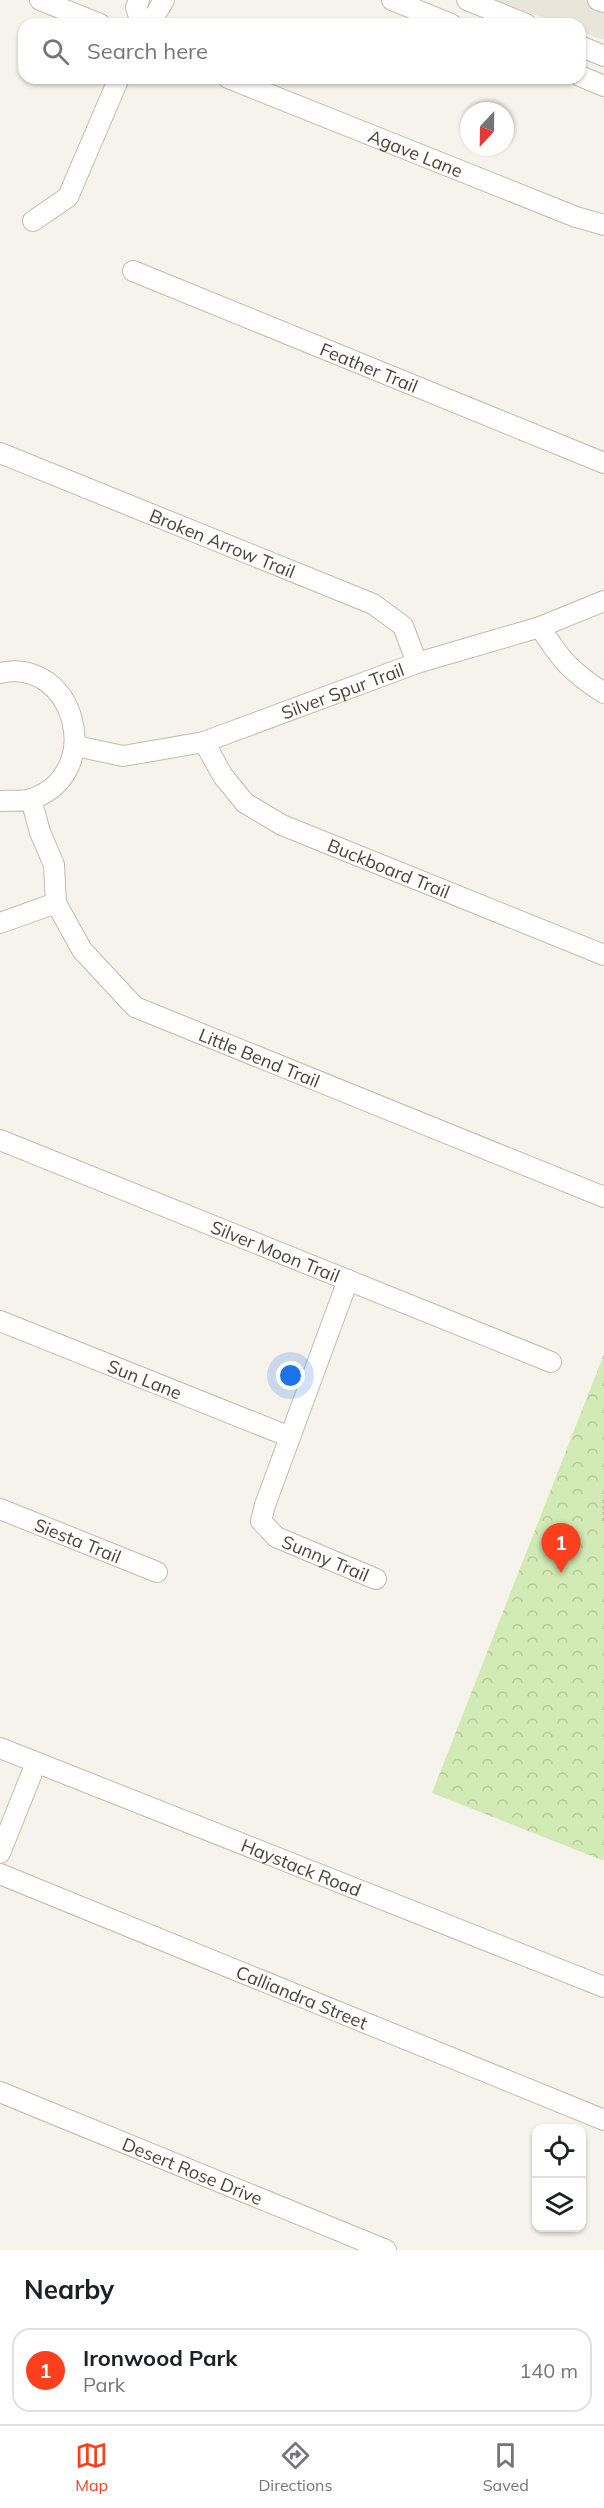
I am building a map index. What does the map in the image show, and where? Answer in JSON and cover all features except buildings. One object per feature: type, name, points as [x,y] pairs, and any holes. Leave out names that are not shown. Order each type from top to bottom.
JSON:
[{"type":"street","points":[[40,0],[85,18]]},
{"type":"street","points":[[139,0],[136,7],[140,18]]},
{"type":"street","points":[[152,18],[164,0]]},
{"type":"street","points":[[392,0],[436,18]]},
{"type":"street","points":[[467,0],[511,18]]},
{"type":"street","points":[[598,0],[604,2]]},
{"type":"street","points":[[586,48],[604,56]]},
{"type":"street","points":[[586,78],[604,86]]},
{"type":"street","points":[[33,221],[68,197],[115,84]]},
{"type":"street","name":"Agave Lane","points":[[243,84],[565,212],[604,225]]},
{"type":"street","name":"Feather Trail","points":[[133,271],[604,463]]},
{"type":"street","name":"Broken Arrow Trail","points":[[0,453],[373,604],[404,626],[417,663]]},
{"type":"street","name":"Silver Spur Trail","points":[[76,746],[123,756],[204,742],[417,663],[540,627],[604,601]]},
{"type":"street","points":[[540,627],[557,654],[576,675],[604,693]]},
{"type":"street","points":[[0,673],[9,671],[37,677],[59,693],[73,717],[76,746],[68,769],[52,788],[31,799],[0,801]]},
{"type":"street","name":"Buckboard Trail","points":[[204,742],[223,776],[246,803],[282,825],[604,955]]},
{"type":"street","name":"Little Bend Trail","points":[[31,799],[40,832],[54,865],[56,903],[82,950],[135,1007],[604,1197]]},
{"type":"street","points":[[0,923],[56,903]]},
{"type":"street","name":"Silver Moon Trail","points":[[0,1140],[551,1362]]},
{"type":"street","points":[[290,1437],[348,1280]]},
{"type":"street","name":"Sun Lane","points":[[0,1321],[290,1437]]},
{"type":"street","name":"Sunny Trail","points":[[290,1437],[264,1505],[261,1521],[276,1537],[376,1580]]},
{"type":"street","name":"Siesta Trail","points":[[0,1509],[157,1572]]},
{"type":"street","name":"Haystack Road","points":[[0,1748],[604,1987]]},
{"type":"street","points":[[0,1853],[36,1763]]},
{"type":"street","name":"Calliandra Street","points":[[0,1874],[604,2120]]},
{"type":"street","name":"Desert Rose Drive","points":[[0,2092],[386,2250]]},
{"type":"path","points":[[604,1500],[604,1522]]},
{"type":"shaded area","points":[[495,0],[604,0],[604,40],[586,33],[586,18],[544,18]]},
{"type":"green space","points":[[604,1354],[604,1861],[432,1793]]},
{"type":"place","name":"Ironwood Park","points":[[561,1573]]}]
